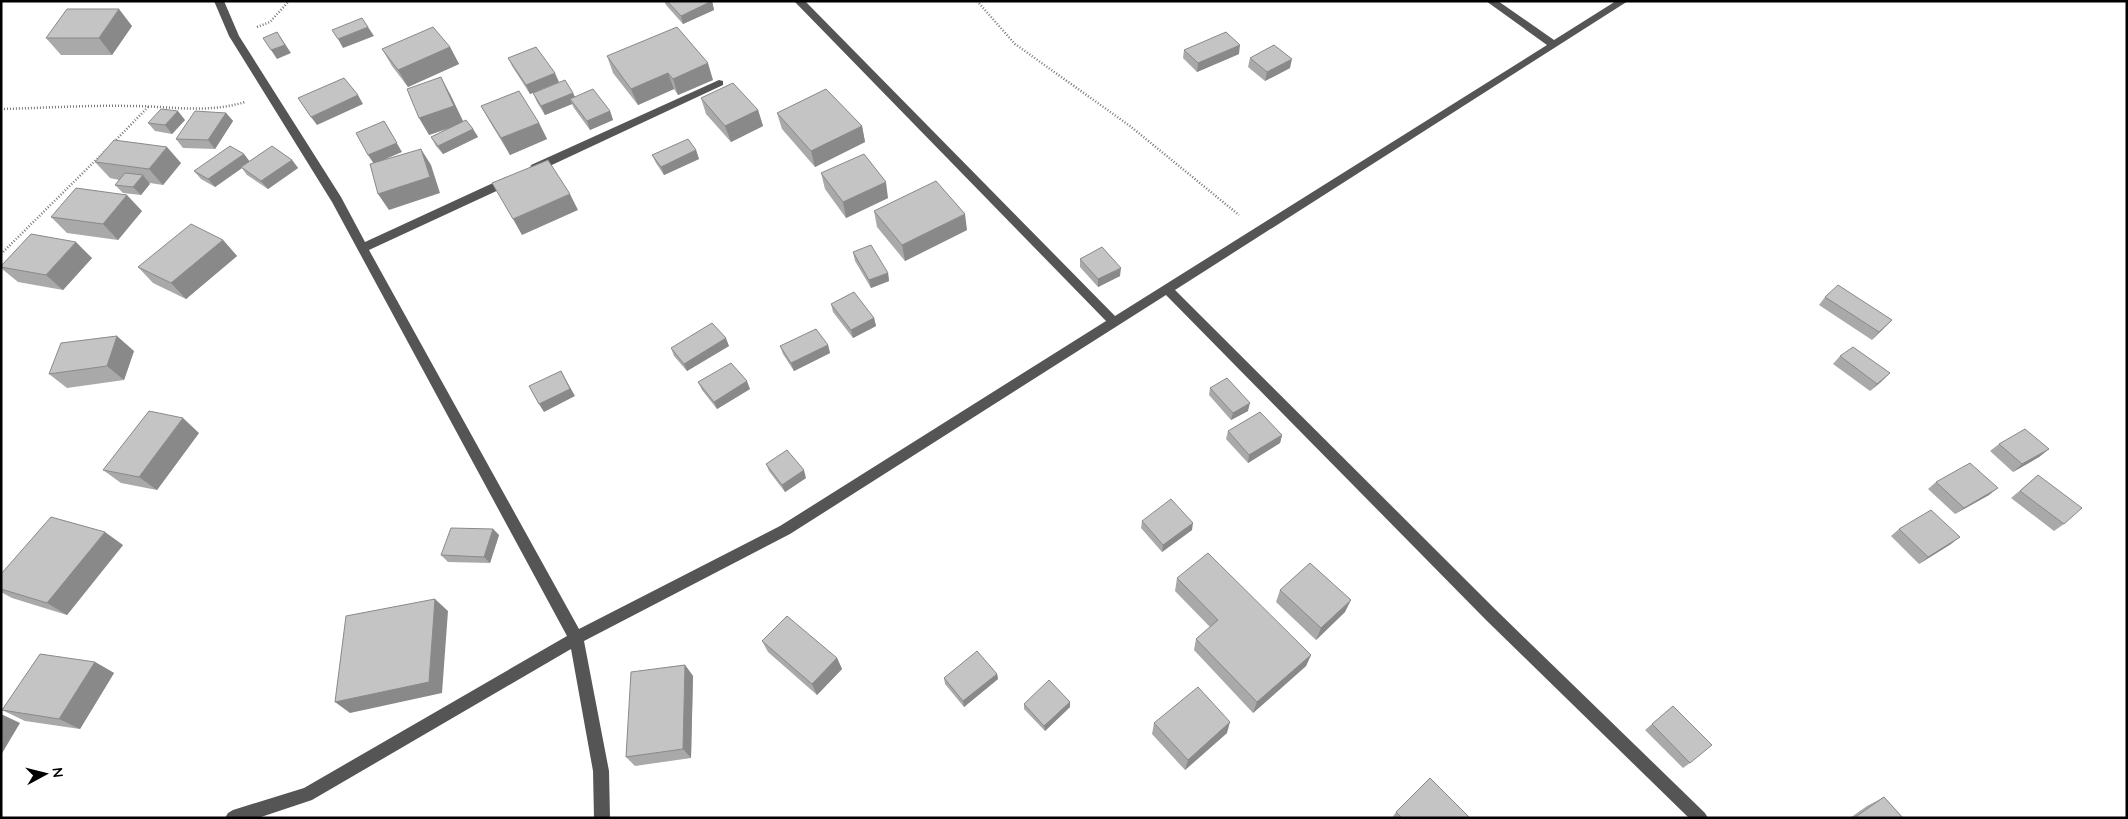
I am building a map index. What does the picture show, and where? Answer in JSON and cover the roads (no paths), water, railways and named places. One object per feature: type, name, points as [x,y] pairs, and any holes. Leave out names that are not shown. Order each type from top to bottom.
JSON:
[{"type":"street","points":[[218,1],[234,36],[337,200],[576,638],[601,771],[602,818]]},
{"type":"street","points":[[799,1],[1114,322]]},
{"type":"street","points":[[1491,1],[1554,45]]},
{"type":"street","points":[[239,817],[307,795],[576,638],[785,530],[1623,1]]},
{"type":"street","points":[[362,248],[720,83]]},
{"type":"street","points":[[1167,289],[1491,616],[1700,818]]}]
